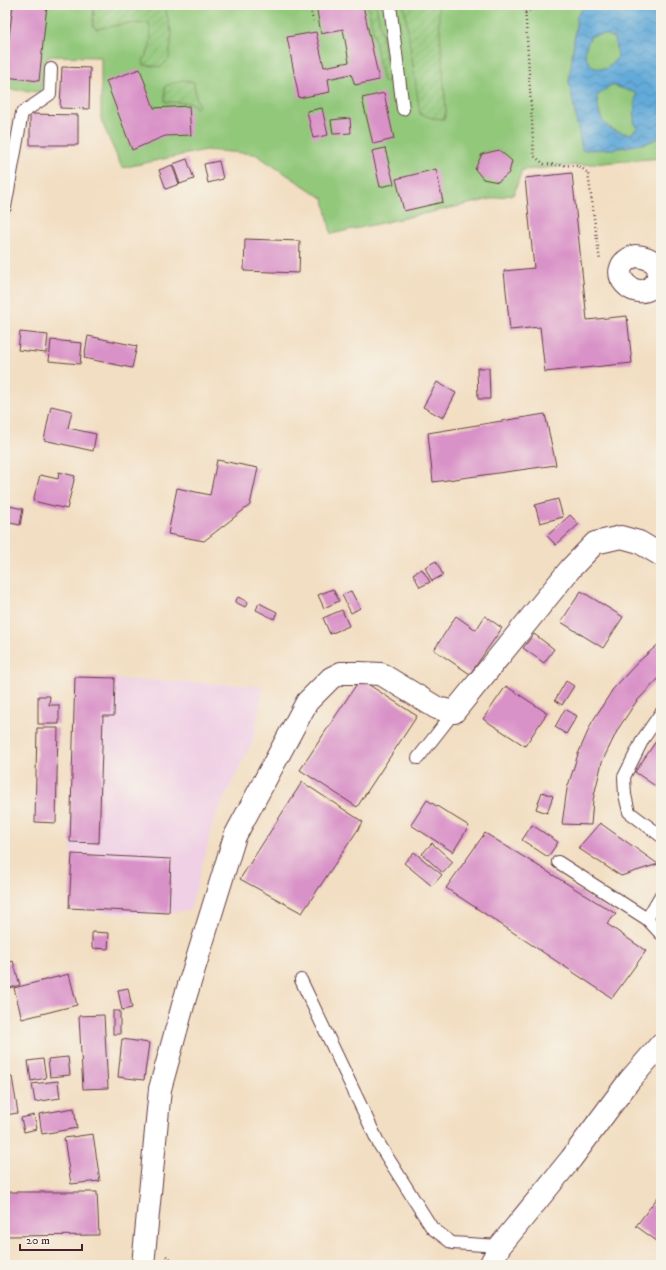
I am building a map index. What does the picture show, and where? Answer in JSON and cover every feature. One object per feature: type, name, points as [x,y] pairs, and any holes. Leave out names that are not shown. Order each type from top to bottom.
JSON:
[{"type":"street","points":[[621,276],[621,279],[625,285],[632,290],[647,290],[657,281],[660,271]]},
{"type":"street","points":[[143,1265],[160,1089],[185,998],[236,836],[308,702],[331,678],[341,673],[381,674],[437,708],[454,712],[571,568],[595,543],[621,537],[639,542],[661,555]]},
{"type":"street","points":[[495,1256],[571,1159],[629,1081],[661,1044]]},
{"type":"lane","points":[[390,5],[403,109]]},
{"type":"lane","points":[[5,207],[22,113],[50,94],[51,69]]},
{"type":"lane","points":[[418,758],[454,712]]},
{"type":"lane","points":[[661,713],[643,739],[624,777],[625,795],[629,812],[661,836]]},
{"type":"lane","points":[[558,862],[647,919],[661,934]]},
{"type":"lane","points":[[647,919],[661,895]]},
{"type":"lane","points":[[301,980],[379,1144],[432,1228],[452,1242],[495,1256]]},
{"type":"path","points":[[310,5],[313,22]]},
{"type":"path","points":[[525,5],[534,156],[544,164],[578,166],[588,173],[603,272],[612,277],[621,276]]},
{"type":"path","points":[[525,12],[545,5]]},
{"type":"shaded area","points":[[75,677],[263,686],[254,738],[215,818],[190,910],[169,913],[131,915],[69,908],[72,854],[70,842]]},
{"type":"green space","points":[[5,5],[661,5],[661,158],[522,170],[514,194],[331,234],[324,199],[255,154],[205,150],[122,168],[101,120],[101,57],[48,56],[40,92],[5,89]]},
{"type":"green space","points":[[94,5],[163,5],[165,7],[172,35],[169,59],[161,67],[144,65],[143,61],[148,51],[151,34],[149,23],[123,24],[97,29],[93,26]]},
{"type":"green space","points":[[368,5],[376,5],[391,80],[383,82]]},
{"type":"green space","points":[[404,5],[438,5],[446,111],[444,119],[432,118],[420,114]]},
{"type":"green space","points":[[182,80],[194,82],[196,98],[199,106],[196,108],[192,103],[165,102],[165,86]]},
{"type":"water","points":[[585,5],[659,5],[657,40],[661,92],[661,137],[647,143],[614,149],[582,150],[569,81],[577,16]],"holes":[[[604,34],[614,38],[618,57],[607,69],[594,68],[586,57],[585,53],[587,46],[591,36]],[[611,85],[636,93],[634,122],[638,128],[630,134],[608,127],[601,118],[597,96]]]},
{"type":"building","points":[[13,5],[47,5],[39,81],[5,77],[5,44],[8,44]]},
{"type":"building","points":[[316,5],[363,5],[379,80],[355,85],[351,74],[328,79],[330,92],[299,98],[287,37],[316,32],[324,67],[349,62],[343,29],[321,34]]},
{"type":"building","points":[[62,67],[90,68],[89,109],[60,108]]},
{"type":"building","points":[[140,69],[154,108],[189,106],[191,135],[165,136],[132,150],[106,81]]},
{"type":"building","points":[[384,93],[394,139],[373,144],[362,98]]},
{"type":"building","points":[[322,108],[328,135],[313,138],[307,111]]},
{"type":"building","points":[[30,114],[78,115],[78,145],[30,145]]},
{"type":"building","points":[[350,118],[351,133],[333,134],[331,120]]},
{"type":"building","points":[[385,148],[394,184],[380,187],[372,151]]},
{"type":"building","points":[[499,150],[512,161],[509,173],[498,182],[483,179],[475,169],[482,154]]},
{"type":"building","points":[[187,159],[194,179],[180,184],[173,164]]},
{"type":"building","points":[[219,161],[223,179],[208,183],[204,164]]},
{"type":"building","points":[[172,165],[179,184],[166,189],[159,170]]},
{"type":"building","points":[[436,169],[443,202],[404,211],[396,179]]},
{"type":"building","points":[[572,173],[587,320],[627,316],[632,363],[545,372],[540,327],[510,330],[504,271],[534,268],[525,178]]},
{"type":"building","points":[[245,239],[300,241],[299,273],[244,271]]},
{"type":"building","points":[[20,332],[48,335],[46,353],[18,350]]},
{"type":"building","points":[[88,336],[137,346],[132,368],[84,358]]},
{"type":"building","points":[[51,340],[82,343],[80,364],[49,361]]},
{"type":"building","points":[[477,368],[489,368],[490,399],[478,399]]},
{"type":"building","points":[[437,382],[456,393],[443,418],[423,407]]},
{"type":"building","points":[[51,406],[72,411],[68,428],[96,434],[93,451],[44,440]]},
{"type":"building","points":[[545,414],[556,465],[433,482],[428,433]]},
{"type":"building","points":[[217,460],[258,468],[250,505],[204,541],[168,534],[177,488],[210,495]]},
{"type":"building","points":[[59,472],[75,476],[67,509],[33,501],[40,475],[58,479]]},
{"type":"building","points":[[558,499],[563,517],[540,523],[535,505]]},
{"type":"building","points":[[5,505],[23,509],[20,525],[5,522]]},
{"type":"building","points":[[570,515],[579,524],[556,545],[547,536]]},
{"type":"building","points":[[436,561],[443,575],[432,581],[425,567]]},
{"type":"building","points":[[422,569],[430,582],[420,587],[413,574]]},
{"type":"building","points":[[333,589],[339,601],[324,608],[318,595]]},
{"type":"building","points":[[351,591],[360,608],[351,613],[342,595]]},
{"type":"building","points":[[581,591],[623,617],[603,648],[561,622]]},
{"type":"building","points":[[238,597],[248,602],[245,607],[235,602]]},
{"type":"building","points":[[259,603],[277,612],[274,619],[256,610]]},
{"type":"building","points":[[342,610],[349,626],[330,634],[323,618]]},
{"type":"building","points":[[456,616],[476,630],[485,616],[502,628],[470,674],[434,650]]},
{"type":"building","points":[[534,634],[554,649],[544,663],[523,648]]},
{"type":"building","points":[[661,642],[661,676],[636,702],[618,729],[602,762],[593,800],[591,825],[562,824],[567,789],[578,754],[592,722],[613,689],[638,662]]},
{"type":"building","points":[[75,677],[115,678],[114,716],[103,716],[99,843],[70,842]]},
{"type":"building","points":[[360,679],[417,716],[357,807],[300,770]]},
{"type":"building","points":[[566,681],[574,686],[562,705],[555,700]]},
{"type":"building","points":[[506,686],[547,713],[525,746],[483,719]]},
{"type":"building","points":[[38,696],[50,696],[49,705],[59,705],[59,724],[38,724]]},
{"type":"building","points":[[565,709],[577,716],[566,734],[555,727]]},
{"type":"building","points":[[37,728],[58,728],[56,823],[35,822]]},
{"type":"building","points":[[661,734],[661,790],[635,772]]},
{"type":"building","points":[[302,782],[363,822],[302,913],[240,879]]},
{"type":"building","points":[[542,792],[553,796],[547,813],[536,809]]},
{"type":"building","points":[[427,800],[469,826],[453,852],[411,825]]},
{"type":"building","points":[[600,823],[658,864],[621,876],[578,848]]},
{"type":"building","points":[[532,825],[558,842],[548,857],[522,840]]},
{"type":"building","points":[[485,833],[616,914],[607,924],[646,951],[612,998],[446,888]]},
{"type":"building","points":[[432,843],[453,862],[443,873],[422,854]]},
{"type":"building","points":[[414,852],[442,875],[432,886],[404,863]]},
{"type":"building","points":[[72,854],[171,859],[169,913],[69,908]]},
{"type":"building","points":[[92,932],[109,933],[108,949],[92,948]]},
{"type":"building","points":[[13,961],[20,985],[9,988],[5,977],[5,964]]},
{"type":"building","points":[[69,974],[77,1005],[22,1019],[14,988]]},
{"type":"building","points":[[128,988],[132,1008],[122,1010],[118,990]]},
{"type":"building","points":[[113,1011],[120,1011],[120,1034],[113,1034]]},
{"type":"building","points":[[104,1015],[108,1088],[83,1089],[79,1016]]},
{"type":"building","points":[[122,1039],[149,1043],[144,1080],[118,1077]]},
{"type":"building","points":[[68,1057],[70,1075],[50,1077],[48,1059]]},
{"type":"building","points":[[43,1059],[46,1078],[31,1081],[28,1061]]},
{"type":"building","points":[[12,1077],[18,1113],[5,1115],[5,1078]]},
{"type":"building","points":[[58,1081],[60,1098],[35,1102],[32,1084]]},
{"type":"building","points":[[74,1108],[77,1128],[42,1134],[39,1114]]},
{"type":"building","points":[[34,1115],[37,1129],[24,1132],[21,1118]]},
{"type":"building","points":[[93,1134],[100,1181],[71,1184],[64,1138]]},
{"type":"building","points":[[5,1192],[97,1192],[99,1235],[5,1236]]},
{"type":"building","points":[[661,1193],[661,1244],[636,1226]]}]
